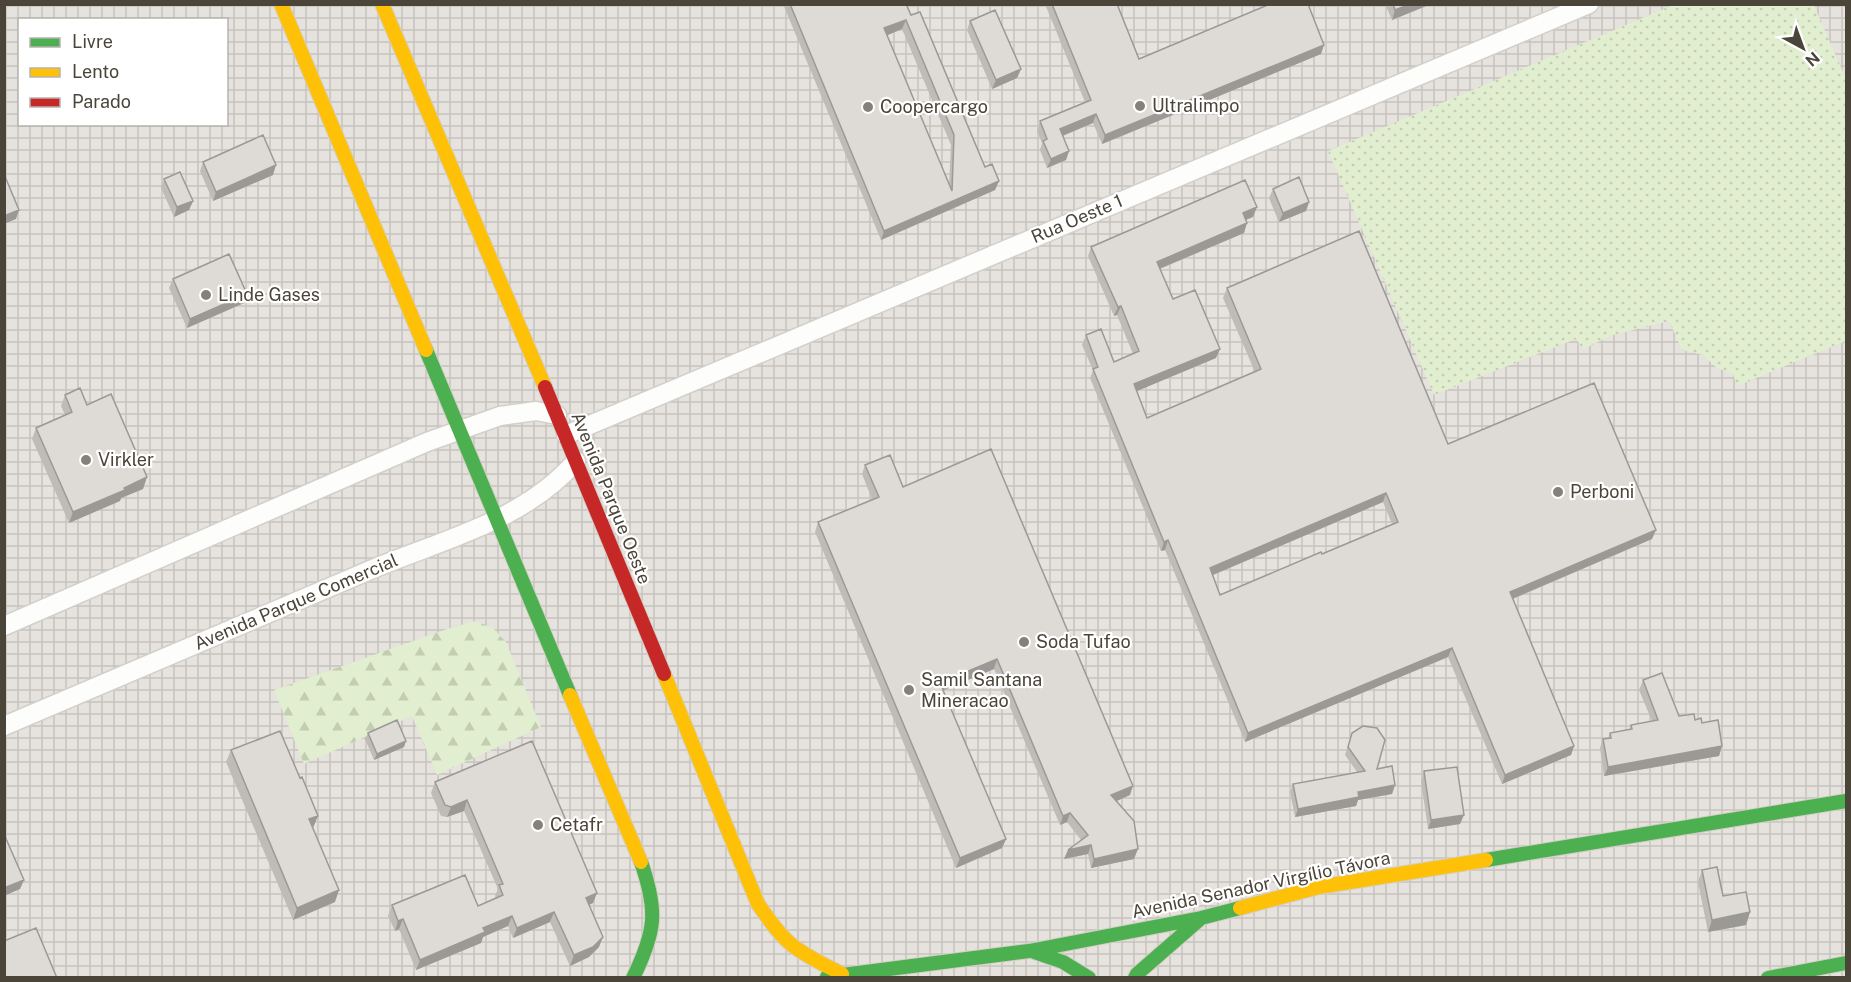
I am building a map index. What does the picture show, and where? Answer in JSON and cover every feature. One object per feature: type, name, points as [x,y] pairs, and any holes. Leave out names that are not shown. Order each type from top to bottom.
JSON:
[{"type":"street","points":[[281,4],[641,863],[653,902],[652,931],[633,978]]},
{"type":"street","name":"Avenida Parque Oeste","points":[[382,4],[566,435],[758,904],[791,944],[842,974]]},
{"type":"street","name":"Rua Oeste 1","points":[[566,435],[1588,4]]},
{"type":"street","points":[[4,626],[427,442],[501,416],[536,411],[557,415]]},
{"type":"street","name":"Avenida Parque Comercial","points":[[4,726],[382,564],[460,537],[498,519],[544,492],[576,461]]},
{"type":"street","name":"Avenida Senador Virgílio Távora","points":[[825,978],[1029,951],[1201,918],[1319,888],[1846,801]]},
{"type":"street","points":[[1135,978],[1201,918]]},
{"type":"street","points":[[1029,951],[1065,962],[1081,970],[1089,978]]},
{"type":"street","points":[[1768,978],[1846,963]]},
{"type":"shaded area","points":[[5,5],[1846,5],[1846,977],[5,977]]},
{"type":"green space","points":[[1673,5],[1814,5],[1846,79],[1846,341],[1737,386],[1733,374],[1717,368],[1703,355],[1682,350],[1669,321],[1613,335],[1583,349],[1576,339],[1434,395],[1328,151]]},
{"type":"green space","points":[[475,621],[492,627],[506,642],[541,727],[437,775],[412,716],[304,764],[274,690]]},
{"type":"building","name":"Coopercargo","points":[[790,4],[906,4],[911,15],[920,12],[985,167],[992,164],[999,181],[884,231]],"holes":[[[906,20],[954,135],[952,191],[884,28]]]},
{"type":"building","name":"Ultralimpo","points":[[1052,4],[1117,4],[1139,59],[1270,4],[1308,4],[1324,45],[1105,135],[1096,114],[1060,129],[1069,151],[1051,159],[1043,141],[1047,139],[1040,121],[1091,100]]},
{"type":"building","points":[[1393,4],[1410,4],[1395,10]]},
{"type":"building","points":[[995,10],[1021,69],[996,80],[970,21]]},
{"type":"building","points":[[263,135],[276,165],[216,192],[203,162]]},
{"type":"building","points":[[180,172],[193,201],[177,207],[164,179]]},
{"type":"building","points":[[4,174],[19,210],[4,216]]},
{"type":"building","points":[[1299,177],[1309,202],[1283,213],[1273,189]]},
{"type":"building","points":[[1245,180],[1257,207],[1243,213],[1247,223],[1157,262],[1173,299],[1195,290],[1220,349],[1134,384],[1147,418],[1261,369],[1227,288],[1359,231],[1448,444],[1594,383],[1656,530],[1510,592],[1574,746],[1505,775],[1452,648],[1248,733],[1168,540],[1164,542],[1093,369],[1098,367],[1086,335],[1101,329],[1114,362],[1139,351],[1121,306],[1118,307],[1091,247]],"holes":[[[1386,493],[1398,522],[1220,595],[1210,568]]]},
{"type":"building","name":"Linde Gases","points":[[229,254],[247,294],[190,319],[173,279]]},
{"type":"building","name":"Virkler","points":[[80,388],[87,405],[111,394],[147,477],[124,488],[125,490],[73,512],[36,428],[72,412],[65,395]]},
{"type":"building","points":[[991,449],[1133,786],[1111,795],[1134,821],[1138,849],[1094,859],[1091,845],[1068,850],[1088,835],[1070,813],[1063,816],[997,659],[940,683],[1006,839],[960,858],[818,522],[879,497],[865,465],[890,455],[903,487]]},
{"type":"building","points":[[1662,673],[1679,716],[1694,714],[1695,720],[1701,718],[1702,723],[1718,720],[1722,746],[1608,767],[1603,739],[1611,738],[1610,733],[1632,729],[1631,725],[1658,720],[1643,680]]},
{"type":"building","points":[[397,720],[406,741],[377,754],[368,733]]},
{"type":"building","points":[[1363,726],[1377,728],[1385,740],[1377,769],[1392,766],[1395,785],[1358,792],[1359,797],[1298,809],[1293,784],[1365,771],[1348,747],[1352,733]]},
{"type":"building","points":[[280,731],[318,816],[309,819],[339,890],[297,908],[231,750]]},
{"type":"building","points":[[532,741],[597,893],[586,898],[603,937],[593,947],[574,955],[554,912],[517,928],[512,916],[483,928],[485,932],[420,960],[403,919],[398,921],[392,905],[465,875],[478,906],[503,895],[499,885],[503,884],[467,800],[451,807],[445,805],[435,782]]},
{"type":"building","points":[[1457,767],[1464,815],[1431,820],[1424,771]]},
{"type":"building","points":[[4,834],[24,880],[4,888]]},
{"type":"building","points":[[1717,867],[1723,896],[1746,892],[1750,912],[1712,920],[1702,870]]},
{"type":"building","points":[[36,928],[57,978],[4,978],[4,941]]},
{"type":"traffic: fast","points":[[426,350],[570,695]]},
{"type":"traffic: fast","points":[[1486,860],[1846,801]]},
{"type":"traffic: fast","points":[[633,978],[641,962],[652,921],[650,894],[641,862]]},
{"type":"traffic: fast","points":[[827,977],[1029,951],[1201,918],[1240,908]]},
{"type":"traffic: fast","points":[[1135,978],[1199,920]]},
{"type":"traffic: fast","points":[[1034,952],[1063,962],[1089,978]]},
{"type":"traffic: fast","points":[[1768,978],[1846,963]]},
{"type":"traffic: slow","points":[[281,4],[426,350]]},
{"type":"traffic: slow","points":[[382,4],[545,387]]},
{"type":"traffic: slow","points":[[664,674],[758,904],[787,941],[810,957],[842,974]]},
{"type":"traffic: slow","points":[[570,695],[641,862]]},
{"type":"traffic: slow","points":[[1240,908],[1319,887],[1486,860]]},
{"type":"traffic: jam","points":[[545,387],[664,674]]},
{"type":"place","name":"Ultralimpo","points":[[1140,106]]},
{"type":"place","name":"Coopercargo","points":[[868,107]]},
{"type":"place","name":"Linde Gases","points":[[206,295]]},
{"type":"place","name":"Virkler","points":[[86,460]]},
{"type":"place","name":"Perboni","points":[[1558,492]]},
{"type":"place","name":"Soda Tufao","points":[[1024,642]]},
{"type":"place","name":"Samil Santana Mineracao","points":[[909,690]]},
{"type":"place","name":"Cetafr","points":[[538,825]]}]
